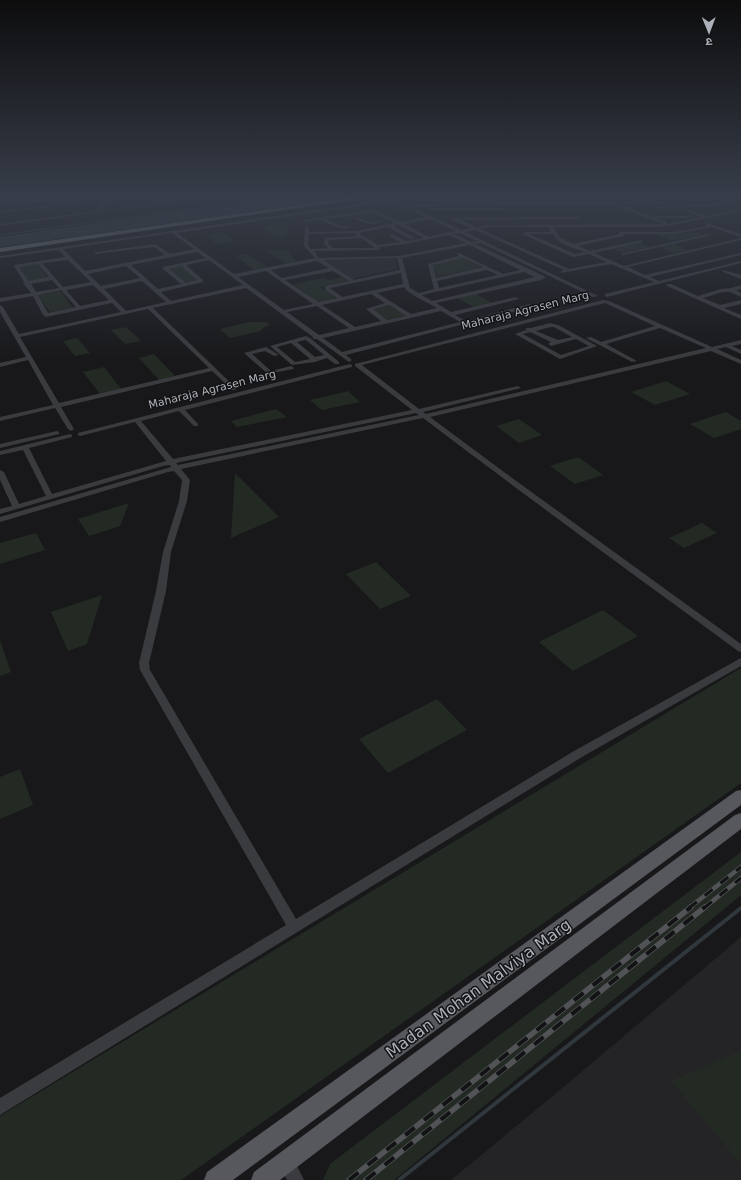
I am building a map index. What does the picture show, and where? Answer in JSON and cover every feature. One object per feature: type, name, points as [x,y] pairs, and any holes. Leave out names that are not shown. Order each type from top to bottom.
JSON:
[{"type":"main road","name":"Madan Mohan Malviya Marg","points":[[215,1180],[741,796]]},
{"type":"main road","name":"Madan Mohan Malviya Marg","points":[[262,1180],[741,820]]},
{"type":"street","points":[[0,257],[34,252]]},
{"type":"street","points":[[63,252],[93,283],[101,288],[124,313]]},
{"type":"street","points":[[96,252],[104,258],[133,253],[132,252]]},
{"type":"street","points":[[164,252],[169,256]]},
{"type":"street","points":[[84,273],[188,252]]},
{"type":"street","points":[[201,252],[353,362],[417,411],[741,649]]},
{"type":"street","points":[[312,252],[318,259],[352,281]]},
{"type":"street","points":[[379,252],[381,258]]},
{"type":"street","points":[[232,276],[318,259],[399,257],[426,252]]},
{"type":"street","points":[[456,252],[502,275]]},
{"type":"street","points":[[487,252],[541,278]]},
{"type":"street","points":[[502,252],[605,302],[703,345],[718,347],[741,357]]},
{"type":"street","points":[[513,252],[614,299],[741,362]]},
{"type":"street","points":[[529,253],[533,252]]},
{"type":"street","points":[[563,252],[572,256],[593,252]]},
{"type":"street","points":[[618,252],[630,257]]},
{"type":"street","points":[[623,254],[632,252]]},
{"type":"street","points":[[668,252],[675,255]]},
{"type":"street","points":[[624,267],[686,252]]},
{"type":"street","points":[[529,253],[569,271]]},
{"type":"street","points":[[589,253],[658,282]]},
{"type":"street","points":[[646,276],[741,254]]},
{"type":"street","points":[[437,290],[430,264],[464,256]]},
{"type":"street","points":[[138,257],[143,261]]},
{"type":"street","points":[[399,257],[404,271],[405,285],[417,295],[476,328]]},
{"type":"street","points":[[69,258],[16,266],[47,315],[113,301]]},
{"type":"street","points":[[185,285],[165,268],[209,259]]},
{"type":"street","points":[[637,260],[644,262]]},
{"type":"street","points":[[39,262],[78,308]]},
{"type":"street","points":[[558,273],[611,262]]},
{"type":"street","name":"Maharaja Agrasen Marg","points":[[0,446],[136,420],[260,388],[420,342],[595,297],[741,262]]},
{"type":"street","points":[[126,264],[170,303]]},
{"type":"street","points":[[157,291],[201,281],[182,264]]},
{"type":"street","name":"Maharaja Agrasen Marg","points":[[0,453],[25,447],[73,431],[234,389],[293,371],[337,363],[353,362],[516,324],[741,267]]},
{"type":"street","points":[[434,280],[487,268]]},
{"type":"street","points":[[266,269],[354,329]]},
{"type":"street","points":[[282,279],[333,269]]},
{"type":"street","points":[[417,295],[525,270]]},
{"type":"street","points":[[341,299],[327,289],[327,287],[404,271]]},
{"type":"street","points":[[725,271],[741,277]]},
{"type":"street","points":[[431,303],[552,276]]},
{"type":"street","points":[[26,283],[52,278]]},
{"type":"street","points":[[101,288],[143,279]]},
{"type":"street","points":[[0,300],[93,283]]},
{"type":"street","points":[[282,312],[405,285]]},
{"type":"street","points":[[669,285],[741,317]]},
{"type":"street","points":[[17,336],[247,286]]},
{"type":"street","points":[[698,298],[723,290],[731,290],[741,287]]},
{"type":"street","points":[[731,290],[741,295]]},
{"type":"street","points":[[372,292],[410,316]]},
{"type":"street","points":[[478,292],[484,296]]},
{"type":"street","points":[[341,354],[532,308],[508,294]]},
{"type":"street","points":[[453,298],[459,302]]},
{"type":"street","points":[[491,299],[498,303]]},
{"type":"street","points":[[451,314],[516,299]]},
{"type":"street","points":[[720,308],[741,302]]},
{"type":"street","points":[[386,322],[369,309],[389,303]]},
{"type":"street","points":[[466,305],[472,309]]},
{"type":"street","points":[[0,307],[73,431]]},
{"type":"street","points":[[150,308],[234,389]]},
{"type":"street","points":[[329,356],[294,364],[273,347],[275,345],[302,338],[318,338],[442,309]]},
{"type":"street","points":[[546,316],[602,344],[637,360],[648,363]]},
{"type":"street","points":[[0,321],[7,320]]},
{"type":"street","points":[[516,324],[550,340],[559,341],[580,351]]},
{"type":"street","points":[[553,325],[594,346],[560,356],[540,347],[518,334],[531,330],[553,325]]},
{"type":"street","points":[[602,344],[660,326]]},
{"type":"street","points":[[0,512],[50,497],[174,465],[309,437],[424,416],[648,363],[741,336]]},
{"type":"street","points":[[411,337],[420,342]]},
{"type":"street","points":[[540,347],[577,337]]},
{"type":"street","points":[[308,339],[337,363]]},
{"type":"street","points":[[292,341],[315,360]]},
{"type":"street","points":[[718,347],[741,342]]},
{"type":"street","points":[[309,437],[703,345]]},
{"type":"street","points":[[726,345],[741,352]]},
{"type":"street","points":[[268,349],[293,371],[270,373],[247,353],[268,349]]},
{"type":"street","points":[[0,365],[30,358]]},
{"type":"street","points":[[0,419],[214,369]]},
{"type":"street","points":[[260,388],[266,393]]},
{"type":"street","points":[[180,408],[196,425]]},
{"type":"street","points":[[136,420],[184,476],[186,486],[167,552],[161,591],[144,663],[145,670],[294,927]]},
{"type":"street","points":[[25,447],[50,497]]},
{"type":"street","points":[[0,520],[174,465]]},
{"type":"street","points":[[0,472],[17,507]]},
{"type":"street","points":[[0,1107],[627,725],[741,662]]},
{"type":"street","points":[[286,1162],[296,1180]]},
{"type":"shaded area","points":[[269,252],[288,252],[296,261],[286,264]]},
{"type":"shaded area","points":[[671,252],[682,252],[675,254]]},
{"type":"shaded area","points":[[248,254],[267,267],[254,270],[236,256]]},
{"type":"shaded area","points":[[395,258],[398,269],[352,279],[323,260]]},
{"type":"shaded area","points":[[464,258],[481,267],[437,277],[433,264]]},
{"type":"shaded area","points":[[37,263],[48,278],[29,281],[19,266]]},
{"type":"shaded area","points":[[180,265],[200,281],[186,284],[167,268]]},
{"type":"shaded area","points":[[342,277],[348,281],[320,287],[336,298],[319,302],[293,284],[324,278],[328,280]]},
{"type":"shaded area","points":[[60,290],[73,308],[50,312],[37,294]]},
{"type":"shaded area","points":[[476,294],[493,303],[474,307],[457,298]]},
{"type":"shaded area","points":[[388,305],[406,316],[387,320],[370,309]]},
{"type":"shaded area","points":[[249,322],[266,322],[270,325],[264,327],[260,331],[230,338],[220,329]]},
{"type":"shaded area","points":[[126,327],[141,341],[125,344],[111,330]]},
{"type":"shaded area","points":[[77,338],[90,353],[75,356],[63,341]]},
{"type":"shaded area","points":[[154,354],[175,376],[159,380],[139,358]]},
{"type":"shaded area","points":[[104,367],[121,389],[100,394],[83,372]]},
{"type":"shaded area","points":[[666,381],[690,394],[655,405],[631,392]]},
{"type":"shaded area","points":[[348,391],[360,402],[322,410],[310,400]]},
{"type":"shaded area","points":[[276,409],[287,417],[237,427],[231,421]]},
{"type":"shaded area","points":[[726,412],[741,421],[741,429],[714,438],[690,424]]},
{"type":"shaded area","points":[[519,419],[542,435],[519,443],[496,426]]},
{"type":"shaded area","points":[[578,457],[603,475],[575,484],[550,466]]},
{"type":"shaded area","points":[[235,473],[279,517],[231,538]]},
{"type":"shaded area","points":[[129,503],[120,526],[89,536],[78,519]]},
{"type":"shaded area","points":[[702,523],[717,533],[684,548],[669,538]]},
{"type":"shaded area","points":[[36,533],[45,550],[0,564],[0,543]]},
{"type":"shaded area","points":[[376,562],[411,596],[380,609],[346,574]]},
{"type":"shaded area","points":[[102,595],[87,644],[68,651],[51,612]]},
{"type":"shaded area","points":[[603,610],[638,636],[573,671],[539,642]]},
{"type":"shaded area","points":[[0,640],[11,672],[0,676]]},
{"type":"shaded area","points":[[741,668],[741,783],[181,1180],[0,1180],[0,1116]]},
{"type":"shaded area","points":[[437,699],[467,730],[388,773],[359,739]]},
{"type":"shaded area","points":[[20,769],[33,805],[0,819],[0,777]]},
{"type":"shaded area","points":[[741,852],[741,895],[394,1180],[323,1180],[330,1164]]},
{"type":"shaded area","points":[[741,937],[741,1180],[451,1180],[573,1079]]},
{"type":"shaded area","points":[[741,1051],[741,1164],[671,1081]]},
{"type":"waterway","points":[[399,1180],[741,908]]},
{"type":"railway","points":[[689,908],[741,867]]},
{"type":"railway","points":[[704,908],[741,878]]},
{"type":"railway","points":[[349,1180],[691,907]]},
{"type":"railway","points":[[366,1180],[705,907]]}]
